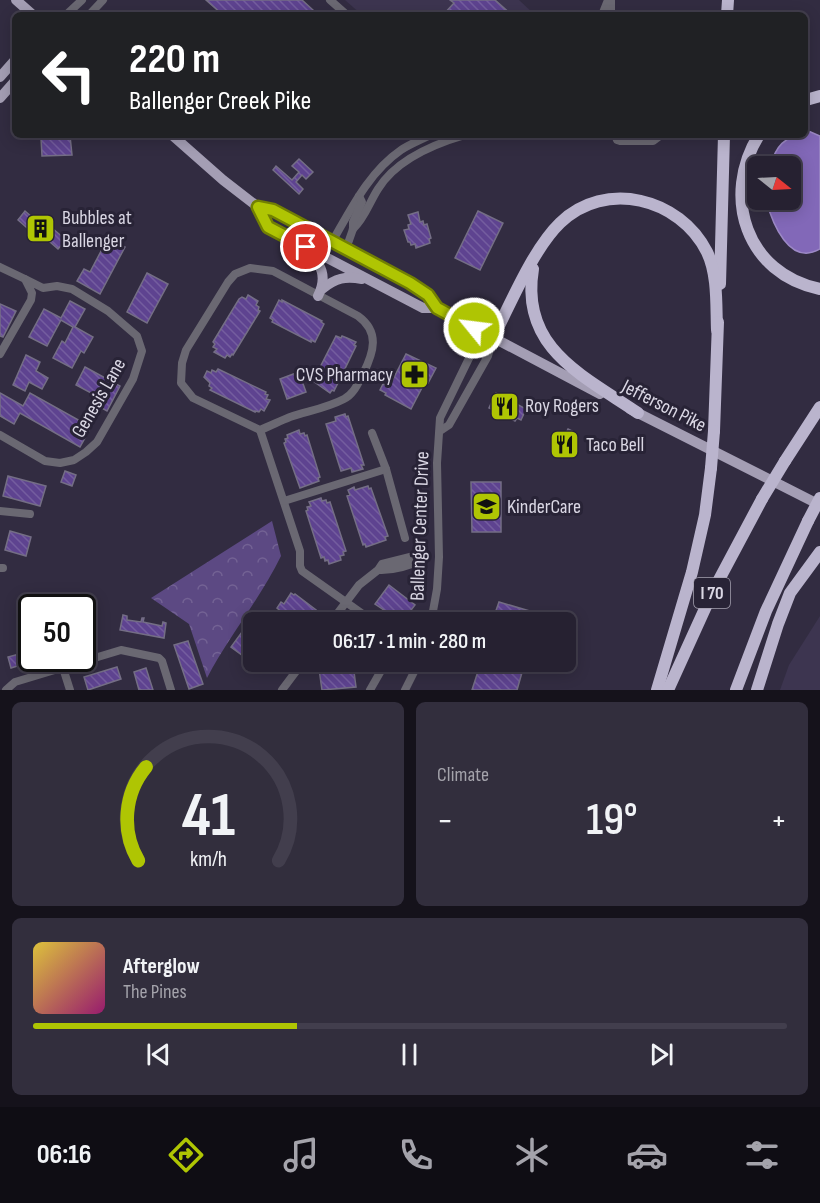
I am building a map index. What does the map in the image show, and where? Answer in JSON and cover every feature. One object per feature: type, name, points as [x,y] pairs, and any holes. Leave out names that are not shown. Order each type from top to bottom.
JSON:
[{"type":"highway","points":[[657,690],[695,563],[711,468],[724,138]]},
{"type":"highway","points":[[758,138],[745,163],[741,179],[740,195],[746,227],[763,256],[774,267],[802,284],[820,289]]},
{"type":"highway","points":[[493,338],[534,259],[560,223],[572,213],[585,207],[615,198],[648,202],[662,207],[690,227],[708,254],[715,286],[717,330]]},
{"type":"highway","points":[[534,259],[530,294],[532,309],[541,334],[549,346],[571,368],[638,413]]},
{"type":"highway","name":"I 70","points":[[668,690],[713,591],[762,499],[820,406]]},
{"type":"highway","points":[[737,690],[766,611],[820,498]]},
{"type":"highway","points":[[757,690],[790,593],[820,552]]},
{"type":"highway","points":[[737,690],[783,598],[790,593]]},
{"type":"main road","points":[[16,0],[30,12]]},
{"type":"main road","points":[[0,77],[12,63]]},
{"type":"main road","points":[[0,98],[12,84]]},
{"type":"main road","points":[[175,138],[258,207],[268,227],[423,308],[437,308]]},
{"type":"main road","points":[[258,207],[273,210],[428,295],[437,308]]},
{"type":"main road","points":[[306,247],[322,269],[320,292]]},
{"type":"main road","points":[[320,292],[337,278],[349,277],[371,281]]},
{"type":"main road","name":"Jefferson Pike","points":[[437,308],[820,505]]},
{"type":"street","points":[[69,12],[82,0]]},
{"type":"street","points":[[92,12],[103,0]]},
{"type":"street","points":[[330,0],[344,12]]},
{"type":"street","points":[[332,242],[358,196],[385,163],[402,149],[424,138]]},
{"type":"street","points":[[353,229],[360,223],[379,187],[394,171],[419,153],[448,138]]},
{"type":"street","points":[[616,138],[617,140],[653,141],[657,138]]},
{"type":"street","points":[[346,249],[353,222],[362,202],[358,196]]},
{"type":"street","name":"Genesis Lane","points":[[0,267],[43,288],[57,286],[72,290],[108,311],[137,336],[142,351],[134,379],[97,441],[74,460],[60,463],[45,460],[0,435]]},
{"type":"street","points":[[260,430],[289,417],[346,398],[356,387],[371,357],[373,342],[366,324],[358,316],[320,292],[263,268],[244,269],[228,282],[186,350],[180,376],[181,383],[193,398],[260,430],[300,550],[302,571],[361,612]]},
{"type":"street","points":[[0,354],[31,300],[32,293],[25,279]]},
{"type":"street","name":"Ballenger Center Drive","points":[[433,612],[439,557],[437,463],[440,418],[474,348],[493,338]]},
{"type":"street","name":"Ballenger Center Drive","points":[[440,431],[449,425],[488,356],[493,338]]},
{"type":"street","points":[[372,433],[386,469],[405,538]]},
{"type":"street","points":[[284,501],[386,469]]},
{"type":"street","points":[[0,511],[30,514]]},
{"type":"street","points":[[339,612],[359,585],[378,570],[387,571],[417,563],[426,558],[439,557]]},
{"type":"street","points":[[96,658],[121,650],[154,655],[162,661],[171,690]]},
{"type":"street","points":[[6,690],[15,682],[49,672]]},
{"type":"street","points":[[64,672],[70,690]]},
{"type":"street","points":[[282,690],[296,672]]},
{"type":"street","points":[[370,690],[380,672]]},
{"type":"street","points":[[405,690],[414,672]]},
{"type":"shaded area","points":[[345,0],[519,0],[532,12],[359,12]]},
{"type":"shaded area","points":[[808,131],[820,136],[820,249],[809,253],[799,252],[784,240],[770,210],[801,210],[801,156],[774,156],[782,143],[790,138],[808,138]]},
{"type":"shaded area","points":[[820,616],[820,690],[780,690],[789,665]]},
{"type":"green space","points":[[272,521],[281,556],[248,612],[243,612],[243,619],[207,678],[189,624],[151,598]]},
{"type":"building","points":[[206,0],[302,0],[313,10],[311,12],[220,12]]},
{"type":"building","points":[[450,0],[495,0],[509,12],[446,12],[454,3]]},
{"type":"building","points":[[644,11],[675,11],[675,12]]},
{"type":"building","points":[[41,138],[70,138],[72,155],[42,156]]},
{"type":"building","points":[[299,159],[313,172],[306,179],[302,175],[296,182],[303,189],[299,194],[273,170],[276,166],[292,180],[299,172],[292,166]]},
{"type":"building","name":"Bubbles at Ballenger","points":[[25,211],[41,225],[44,221],[66,240],[58,249],[42,235],[37,241],[31,236],[34,234],[18,220]]},
{"type":"building","points":[[478,211],[503,223],[480,270],[455,258]]},
{"type":"building","points":[[418,212],[420,222],[427,224],[431,238],[430,243],[416,248],[415,244],[411,245],[408,242],[404,230],[409,229],[408,225],[411,224],[408,215]]},
{"type":"building","points":[[108,238],[125,247],[100,294],[77,281],[84,269],[90,272]]},
{"type":"building","points":[[147,273],[168,284],[147,323],[127,312]]},
{"type":"building","points":[[248,295],[258,301],[256,305],[260,311],[233,355],[230,357],[227,355],[225,358],[214,352],[217,349],[213,347],[215,344],[213,342],[239,299],[242,297],[246,299]]},
{"type":"building","points":[[279,300],[322,321],[324,324],[315,342],[272,322],[270,318]]},
{"type":"building","points":[[70,301],[85,309],[75,327],[93,337],[84,353],[81,351],[72,368],[53,358],[62,341],[65,343],[73,327],[61,320],[47,346],[29,337],[44,309],[61,318]]},
{"type":"building","points":[[0,304],[16,311],[3,337],[0,336]]},
{"type":"building","points":[[336,336],[356,342],[354,345],[356,346],[334,391],[330,393],[313,381]]},
{"type":"building","name":"CVS Pharmacy","points":[[406,354],[436,368],[428,383],[425,382],[411,409],[380,390],[383,384],[389,387]]},
{"type":"building","points":[[26,355],[40,362],[36,371],[48,378],[42,389],[29,382],[25,391],[13,385]]},
{"type":"building","points":[[85,367],[120,386],[107,411],[91,402],[95,395],[76,385]]},
{"type":"building","points":[[218,369],[266,392],[265,394],[268,395],[266,399],[270,400],[264,411],[261,409],[255,412],[210,390],[212,388],[209,386],[210,383],[204,377],[207,371],[211,373],[212,370],[216,372]]},
{"type":"building","points":[[296,373],[306,392],[287,399],[280,379]]},
{"type":"building","points":[[0,393],[23,406],[30,393],[91,427],[80,447],[20,413],[14,424],[0,416]]},
{"type":"building","name":"Roy Rogers","points":[[496,393],[526,409],[521,420],[517,418],[515,421],[489,408]]},
{"type":"building","points":[[345,414],[346,417],[348,416],[364,465],[361,465],[363,469],[352,472],[351,468],[341,471],[326,424],[336,421],[335,417]]},
{"type":"building","name":"Taco Bell","points":[[568,429],[576,433],[566,456],[557,451]]},
{"type":"building","points":[[299,430],[300,434],[307,435],[320,477],[319,481],[300,488],[284,443],[288,438],[287,435]]},
{"type":"building","points":[[65,471],[76,475],[72,486],[61,482]]},
{"type":"building","points":[[8,476],[46,486],[40,506],[3,496]]},
{"type":"building","name":"KinderCare","points":[[471,482],[501,482],[501,532],[472,532]]},
{"type":"building","points":[[368,486],[369,489],[371,488],[388,536],[385,537],[386,540],[366,547],[365,544],[363,545],[347,496],[350,495],[348,490],[354,487],[355,490]]},
{"type":"building","points":[[321,498],[322,501],[330,502],[346,551],[340,556],[341,560],[329,564],[324,557],[321,558],[306,511],[307,507],[311,506],[309,502]]},
{"type":"building","points":[[10,531],[31,537],[26,556],[5,550]]},
{"type":"building","points":[[389,585],[415,605],[410,612],[387,612],[375,604]]},
{"type":"building","points":[[291,593],[316,610],[314,612],[282,612],[277,608],[281,602],[284,604]]},
{"type":"building","points":[[499,602],[533,612],[496,612]]},
{"type":"building","points":[[123,615],[127,616],[127,620],[141,622],[144,618],[143,622],[162,626],[163,622],[166,623],[164,638],[120,630]]},
{"type":"building","points":[[243,631],[243,656],[231,647]]},
{"type":"building","points":[[188,641],[203,684],[189,689],[174,645]]},
{"type":"building","points":[[18,654],[18,666],[11,668],[8,657]]},
{"type":"building","points":[[117,667],[121,679],[88,690],[84,677]]},
{"type":"building","points":[[146,668],[153,690],[139,690],[134,672]]},
{"type":"building","points":[[319,672],[354,672],[356,687],[322,690]]},
{"type":"building","points":[[478,672],[522,672],[517,690],[472,690]]},
{"type":"place","name":"Bubbles at Ballenger","points":[[41,229]]},
{"type":"place","name":"CVS Pharmacy","points":[[414,375]]},
{"type":"place","name":"Roy Rogers","points":[[504,406]]},
{"type":"place","name":"Taco Bell","points":[[565,445]]},
{"type":"place","name":"KinderCare","points":[[486,507]]},
{"type":"route","points":[[306,247],[268,227],[258,207],[273,210],[410,283],[428,295],[437,308],[474,328]]}]
